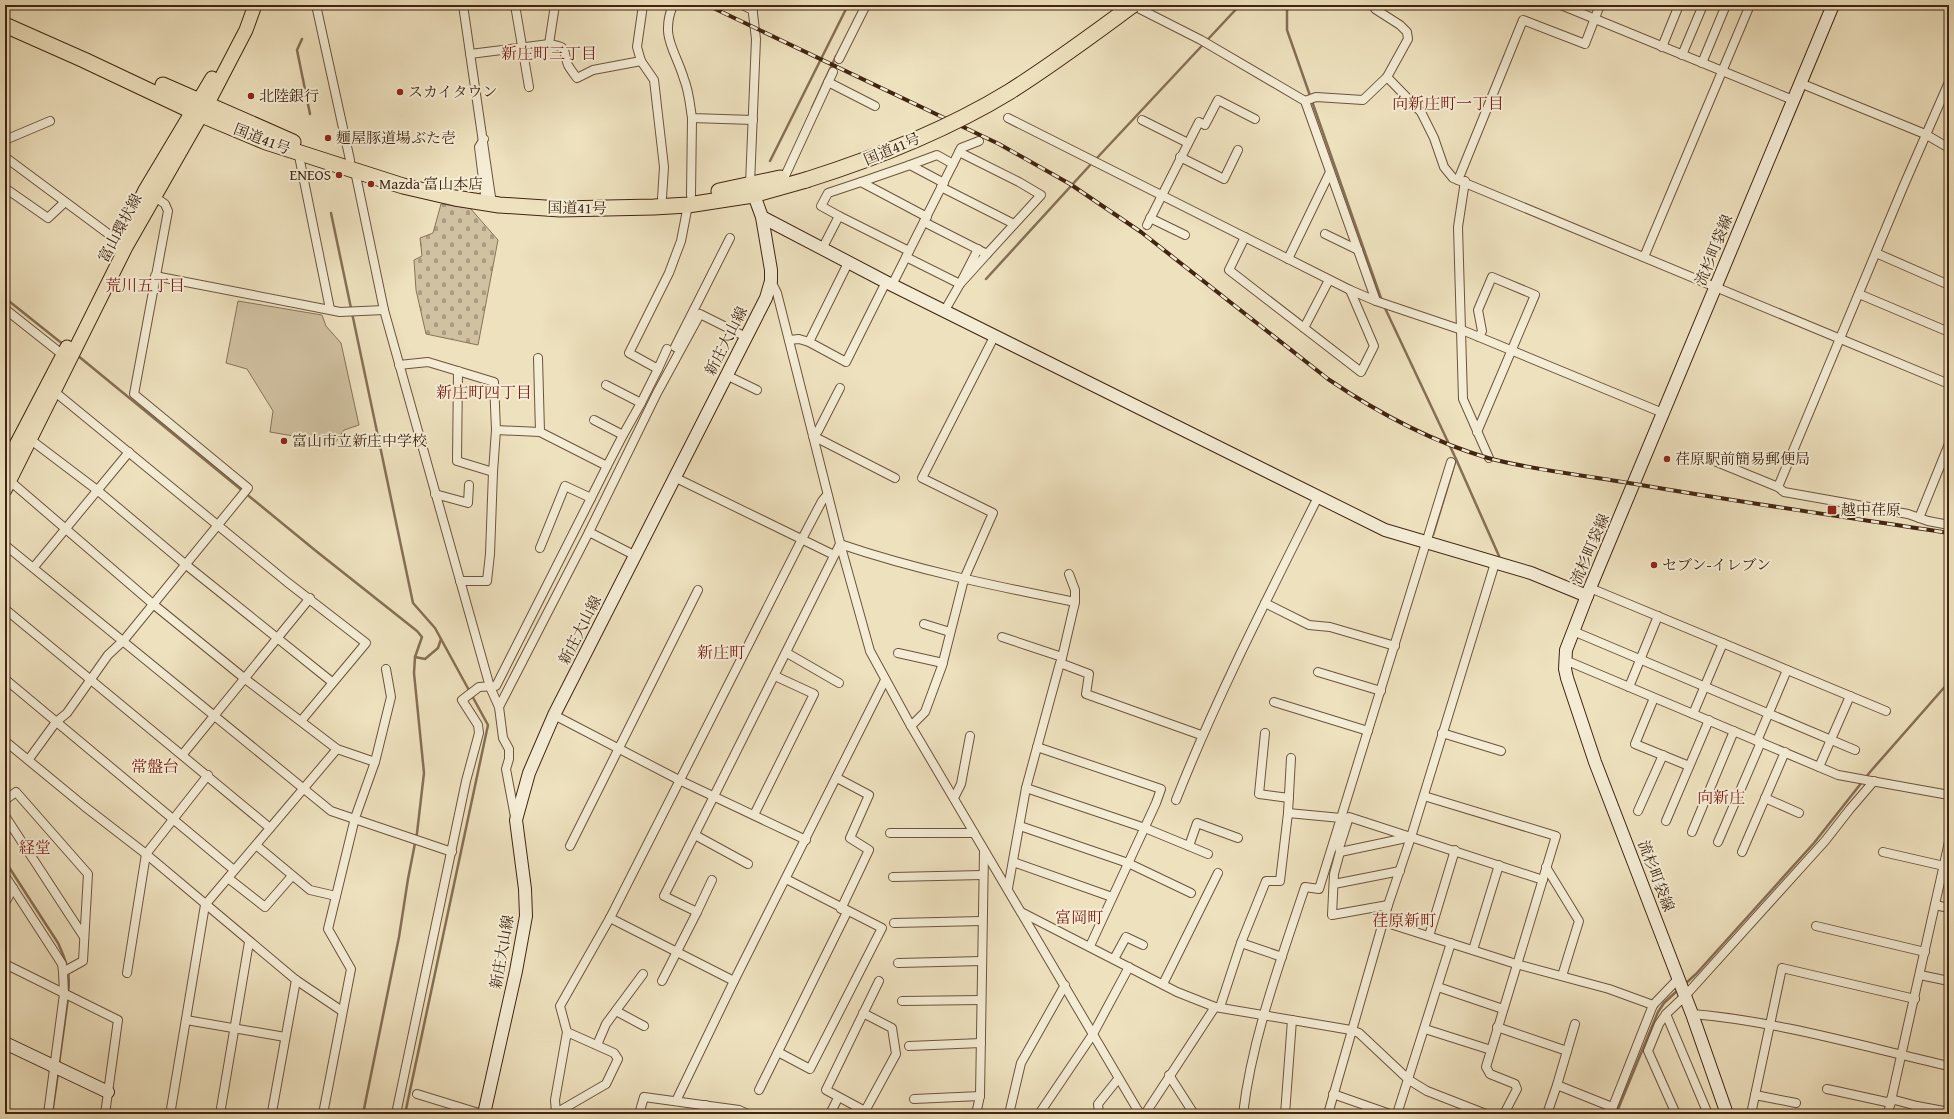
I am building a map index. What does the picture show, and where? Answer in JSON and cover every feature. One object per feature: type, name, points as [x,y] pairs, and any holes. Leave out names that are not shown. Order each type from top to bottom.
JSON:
[{"type":"highway","name":"国道41号","points":[[752,190],[785,176],[805,176],[904,137],[958,111],[1009,82],[1120,5]]},
{"type":"highway","name":"国道41号","points":[[5,25],[84,60],[297,148],[353,165],[457,189],[489,198],[560,209],[690,200],[752,190],[854,165],[887,152],[961,118],[1015,88],[1132,5]]},
{"type":"highway","name":"国道41号","points":[[5,14],[200,108]]},
{"type":"highway","name":"国道41号","points":[[489,198],[604,201],[662,198],[690,200]]},
{"type":"main road","name":"富山環状線","points":[[123,244],[155,197],[200,108],[206,89],[237,28],[246,5]]},
{"type":"main road","name":"富山環状線","points":[[5,466],[70,350],[123,244],[145,190],[200,108],[246,30],[255,5]]},
{"type":"main road","name":"流杉町袋線","points":[[1727,1114],[1685,994],[1595,762],[1567,678],[1565,660],[1566,650],[1573,631],[1833,5]]},
{"type":"main road","name":"新庄大山線","points":[[483,1114],[516,971],[526,916],[525,889],[516,820],[529,773],[554,715],[676,478],[726,375],[766,298],[772,282],[771,270],[762,217],[752,190]]},
{"type":"main road","points":[[762,217],[848,263],[996,335],[1385,530],[1531,573],[1589,592]]},
{"type":"main road","name":"富山環状線","points":[[7,485],[55,392],[70,350]]},
{"type":"main road","points":[[5,1043],[55,1065],[108,1092]]},
{"type":"street","points":[[316,5],[353,165],[384,310],[490,687],[499,707],[503,738],[508,749],[506,769],[516,820]]},
{"type":"street","points":[[463,5],[484,139],[479,147],[489,198]]},
{"type":"street","points":[[515,5],[529,87]]},
{"type":"street","points":[[549,44],[555,5]]},
{"type":"street","points":[[643,5],[637,47],[641,61],[654,80],[664,167],[662,198]]},
{"type":"street","points":[[658,369],[629,353],[669,273],[681,241],[690,200],[692,118],[684,78],[667,33],[668,19],[673,5]]},
{"type":"street","points":[[742,5],[753,7],[756,39],[752,190]]},
{"type":"street","points":[[839,58],[866,5]]},
{"type":"street","points":[[1132,5],[1201,40],[1305,101],[1376,301]]},
{"type":"street","points":[[1305,101],[1316,97],[1363,100],[1387,77],[1408,39],[1407,32],[1400,25],[1375,9],[1376,5]]},
{"type":"street","points":[[1561,5],[1793,100]]},
{"type":"street","points":[[1489,458],[1463,399],[1458,227],[1461,181],[1523,20],[1585,44],[1600,5]]},
{"type":"street","points":[[1662,47],[1679,5]]},
{"type":"street","points":[[1682,55],[1703,5]]},
{"type":"street","points":[[1702,63],[1726,5]]},
{"type":"street","points":[[1644,257],[1750,5]]},
{"type":"street","points":[[470,54],[549,44],[561,46],[565,50],[568,65],[577,78],[593,70],[641,61]]},
{"type":"street","points":[[785,176],[833,72]]},
{"type":"street","points":[[1387,77],[1421,112],[1434,138],[1444,167],[1461,181],[1949,384]]},
{"type":"street","points":[[828,82],[875,106]]},
{"type":"street","points":[[1778,487],[1925,134],[1949,82]]},
{"type":"street","points":[[1800,83],[1925,134],[1949,148]]},
{"type":"street","points":[[1185,235],[1148,221],[1198,122],[1206,125],[1218,100],[1255,120]]},
{"type":"street","points":[[692,118],[753,120]]},
{"type":"street","points":[[1008,118],[1350,290],[1376,301],[1462,330],[1663,413]]},
{"type":"street","points":[[1142,120],[1188,143]]},
{"type":"street","points":[[5,140],[50,121]]},
{"type":"street","points":[[789,340],[799,338],[846,362],[889,283],[908,254],[961,148],[979,141]]},
{"type":"street","points":[[297,148],[330,309]]},
{"type":"street","points":[[1180,157],[1224,179],[1238,150]]},
{"type":"street","points":[[959,152],[1019,182],[1041,195],[960,284]]},
{"type":"street","points":[[953,164],[937,155],[828,193],[821,206],[960,284]]},
{"type":"street","points":[[5,160],[123,244]]},
{"type":"street","points":[[910,165],[942,185],[1014,224]]},
{"type":"street","points":[[1288,259],[1330,172]]},
{"type":"street","points":[[861,182],[987,254]]},
{"type":"street","points":[[5,188],[48,218],[65,202]]},
{"type":"street","points":[[29,759],[56,722],[67,713],[108,655],[124,640],[248,488],[134,394],[168,211],[165,204],[155,197]]},
{"type":"street","points":[[822,249],[839,216]]},
{"type":"street","points":[[1325,234],[1358,250]]},
{"type":"street","points":[[1245,237],[1229,270],[1361,372],[1374,346],[1350,290]]},
{"type":"street","points":[[396,1114],[466,781],[479,733],[478,725],[462,700],[479,687],[496,686],[623,435],[658,369],[697,302],[730,238]]},
{"type":"street","points":[[945,310],[978,250]]},
{"type":"street","points":[[1876,253],[1949,285]]},
{"type":"street","points":[[809,342],[848,263]]},
{"type":"street","points":[[155,276],[340,312],[384,310]]},
{"type":"street","points":[[1477,432],[1535,295],[1492,277],[1478,310],[1482,331],[1479,337]]},
{"type":"street","points":[[1304,328],[1329,280]]},
{"type":"street","points":[[772,282],[777,293],[827,494],[870,651],[885,680],[974,833],[1008,888],[1020,912],[1065,985],[1118,1079],[1140,1114]]},
{"type":"street","points":[[1859,294],[1949,332]]},
{"type":"street","points":[[499,707],[589,532],[657,393],[700,314],[697,302]]},
{"type":"street","points":[[5,309],[70,350]]},
{"type":"street","points":[[700,314],[746,337]]},
{"type":"street","points":[[912,726],[926,712],[943,663],[964,579],[993,513],[922,478],[996,335]]},
{"type":"street","points":[[538,358],[540,432]]},
{"type":"street","points":[[399,365],[428,362],[494,382],[496,430],[490,554],[487,581],[460,581]]},
{"type":"street","points":[[458,371],[457,461],[493,472]]},
{"type":"street","points":[[726,375],[757,390]]},
{"type":"street","points":[[606,385],[641,403]]},
{"type":"street","points":[[813,436],[818,432],[840,388]]},
{"type":"street","points":[[55,392],[172,488],[218,523],[287,582],[310,598],[366,643],[332,682],[301,722]]},
{"type":"street","points":[[594,420],[623,435]]},
{"type":"street","points":[[496,430],[540,432],[607,466]]},
{"type":"street","points":[[813,436],[895,478]]},
{"type":"street","points":[[31,440],[97,490],[185,564],[332,682]]},
{"type":"street","points":[[1919,518],[1949,444]]},
{"type":"street","points":[[34,567],[129,452]]},
{"type":"street","points":[[1707,458],[1778,487],[1784,492],[1908,514],[1949,525]]},
{"type":"street","points":[[1243,1114],[1253,1057],[1282,957],[1305,887],[1319,889],[1344,817],[1368,731],[1451,462]]},
{"type":"street","points":[[676,478],[834,555]]},
{"type":"street","points":[[7,485],[66,528],[153,604],[301,722],[337,749],[375,762]]},
{"type":"street","points":[[435,494],[468,503],[469,485]]},
{"type":"street","points":[[540,548],[564,486],[591,498]]},
{"type":"street","points":[[566,1032],[614,1053],[618,1060],[606,1084],[556,1114],[555,1100],[566,1032],[560,1006],[610,918],[802,539],[827,494]]},
{"type":"street","points":[[1176,800],[1201,735],[1318,497]]},
{"type":"street","points":[[589,532],[636,556]]},
{"type":"street","points":[[840,544],[882,558],[964,579],[1074,602]]},
{"type":"street","points":[[697,912],[664,896],[787,653],[840,544]]},
{"type":"street","points":[[5,545],[124,640],[331,811],[452,852]]},
{"type":"street","points":[[1328,1114],[1388,905],[1424,796],[1495,563]]},
{"type":"street","points":[[1008,888],[1026,788],[1061,660],[1074,602],[1075,590],[1069,574]]},
{"type":"street","points":[[570,846],[698,590]]},
{"type":"street","points":[[1589,592],[1658,616],[1886,711]]},
{"type":"street","points":[[183,754],[214,714],[310,598]]},
{"type":"street","points":[[1265,603],[1308,625],[1330,627],[1395,646]]},
{"type":"street","points":[[5,609],[183,754],[270,828]]},
{"type":"street","points":[[1629,687],[1658,616]]},
{"type":"street","points":[[924,624],[950,632]]},
{"type":"street","points":[[1573,631],[1640,661],[1855,750]]},
{"type":"street","points":[[1002,638],[1061,660],[1089,674],[1086,694],[1201,735]]},
{"type":"street","points":[[1693,714],[1722,643]]},
{"type":"street","points":[[787,653],[839,682]]},
{"type":"street","points":[[898,653],[943,663]]},
{"type":"street","points":[[1565,660],[1838,775],[1949,795]]},
{"type":"street","points":[[323,1114],[351,969],[328,929],[354,818],[375,762],[391,697],[386,669]]},
{"type":"street","points":[[1718,842],[1759,741],[1768,714],[1787,670]]},
{"type":"street","points":[[1318,672],[1381,691]]},
{"type":"street","points":[[754,815],[814,694],[775,676]]},
{"type":"street","points":[[5,679],[234,870]]},
{"type":"street","points":[[676,1101],[734,981],[885,680]]},
{"type":"street","points":[[1819,767],[1832,741],[1850,696]]},
{"type":"street","points":[[1654,698],[1635,744],[1689,766]]},
{"type":"street","points":[[1274,702],[1368,731]]},
{"type":"street","points":[[554,715],[679,780],[806,840]]},
{"type":"street","points":[[1666,821],[1709,720]]},
{"type":"street","points":[[1692,832],[1734,731]]},
{"type":"street","points":[[1265,733],[1259,794],[1289,798]]},
{"type":"street","points":[[1442,733],[1501,751]]},
{"type":"street","points":[[954,798],[961,784],[970,736]]},
{"type":"street","points":[[5,741],[29,759],[84,806],[146,854],[296,980],[342,1011]]},
{"type":"street","points":[[1037,747],[1161,789],[1145,828],[1090,946]]},
{"type":"street","points":[[171,1109],[205,905],[337,749]]},
{"type":"street","points":[[1742,852],[1785,752]]},
{"type":"street","points":[[1638,811],[1662,755]]},
{"type":"street","points":[[1145,1114],[1169,1075],[1218,1007],[1241,943],[1266,881],[1280,882],[1288,813],[1291,758]]},
{"type":"street","points":[[127,973],[146,854],[208,775]]},
{"type":"street","points":[[759,1090],[844,910],[869,850],[850,838],[869,795],[837,778]]},
{"type":"street","points":[[1676,1114],[1648,1051],[1658,1024],[1825,841],[1874,781]]},
{"type":"street","points":[[1026,788],[1145,828],[1208,854]]},
{"type":"street","points":[[5,800],[16,792],[88,874],[83,961],[63,972]]},
{"type":"street","points":[[1424,796],[1556,836],[1486,1067],[1490,1074],[1516,1084],[1517,1089],[1504,1114]]},
{"type":"street","points":[[1765,798],[1799,813]]},
{"type":"street","points":[[1288,813],[1344,817],[1455,850],[1543,880]]},
{"type":"street","points":[[5,816],[84,937]]},
{"type":"street","points":[[1344,817],[1339,848],[1340,852],[1334,884],[1332,915],[1388,905]]},
{"type":"street","points":[[1188,846],[1197,823],[1238,838]]},
{"type":"street","points":[[1020,826],[1128,863],[1191,893]]},
{"type":"street","points":[[890,833],[974,833]]},
{"type":"street","points":[[695,835],[748,864]]},
{"type":"street","points":[[1340,852],[1411,837]]},
{"type":"street","points":[[1888,1114],[1949,842]]},
{"type":"street","points":[[256,845],[310,890],[336,896]]},
{"type":"street","points":[[976,1114],[980,1096],[984,850]]},
{"type":"street","points":[[1429,936],[1455,850]]},
{"type":"street","points":[[1883,852],[1944,866]]},
{"type":"street","points":[[1013,862],[1112,897]]},
{"type":"street","points":[[1473,950],[1499,865]]},
{"type":"street","points":[[1546,867],[1579,921],[1562,976]]},
{"type":"street","points":[[1334,884],[1400,871]]},
{"type":"street","points":[[1163,984],[1218,873]]},
{"type":"street","points":[[893,877],[983,875]]},
{"type":"street","points":[[5,876],[62,964],[64,994],[48,1114]]},
{"type":"street","points":[[228,878],[265,907],[292,876]]},
{"type":"street","points":[[778,1052],[810,1069],[882,928],[844,910],[786,879]]},
{"type":"street","points":[[662,981],[712,880]]},
{"type":"street","points":[[5,903],[13,888]]},
{"type":"street","points":[[1935,905],[1949,908]]},
{"type":"street","points":[[1020,912],[1163,984],[1218,1007],[1351,1030],[1359,1033],[1409,1080],[1427,1091],[1482,1113]]},
{"type":"street","points":[[610,918],[734,981]]},
{"type":"street","points":[[894,923],[982,921]]},
{"type":"street","points":[[1384,922],[1516,964],[1609,989],[1653,1005]]},
{"type":"street","points":[[1816,926],[1925,952]]},
{"type":"street","points":[[1114,959],[1126,937],[1143,945]]},
{"type":"street","points":[[220,1114],[249,942]]},
{"type":"street","points":[[1241,943],[1282,957]]},
{"type":"street","points":[[1397,1114],[1409,1080],[1451,943]]},
{"type":"street","points":[[898,963],[982,961]]},
{"type":"street","points":[[5,964],[118,1020],[105,1114]]},
{"type":"street","points":[[1039,1114],[1092,1034],[1129,966]]},
{"type":"street","points":[[1751,1114],[1782,968],[1915,999]]},
{"type":"street","points":[[597,1045],[606,1024],[643,974]]},
{"type":"street","points":[[1920,975],[1949,980]]},
{"type":"street","points":[[1557,1085],[1611,1110],[1653,1005],[1678,979]]},
{"type":"street","points":[[272,1112],[296,980]]},
{"type":"street","points":[[863,1013],[892,1028],[896,1054],[865,1111],[838,1098],[826,1090],[878,981]]},
{"type":"street","points":[[1009,1114],[1021,1064],[1065,985]]},
{"type":"street","points":[[1438,987],[1503,1009]]},
{"type":"street","points":[[902,1001],[981,1000]]},
{"type":"street","points":[[616,1011],[644,1026]]},
{"type":"street","points":[[1666,1014],[1708,1114]]},
{"type":"street","points":[[1692,1014],[1728,1017],[1769,1025],[1949,1066]]},
{"type":"street","points":[[186,1020],[286,1037]]},
{"type":"street","points":[[1285,1114],[1292,1020]]},
{"type":"street","points":[[1547,1114],[1575,1024]]},
{"type":"street","points":[[1497,1027],[1567,1051]]},
{"type":"street","points":[[1425,1029],[1491,1050]]},
{"type":"street","points":[[909,1046],[981,1043]]},
{"type":"street","points":[[1169,1075],[1194,1114]]},
{"type":"street","points":[[1099,1114],[1098,1104],[1118,1079]]},
{"type":"street","points":[[1827,1089],[1891,1101],[1917,1110],[1949,1112]]},
{"type":"street","points":[[417,1094],[483,1114]]},
{"type":"street","points":[[1333,1094],[1390,1114]]},
{"type":"street","points":[[1755,1095],[1796,1103]]},
{"type":"street","points":[[914,1099],[980,1096]]},
{"type":"street","points":[[639,1114],[644,1097],[705,1105],[748,1114]]},
{"type":"street","points":[[830,1114],[838,1098]]},
{"type":"street","points":[[703,1114],[705,1105]]},
{"type":"green space","points":[[441,204],[470,208],[498,240],[478,345],[426,334],[416,290],[414,260],[422,256],[420,238],[433,233]]},
{"type":"green space","points":[[238,301],[322,315],[326,326],[341,343],[359,425],[344,430],[335,443],[270,432],[273,411],[247,369],[226,363]]},
{"type":"waterway","points":[[770,161],[848,5]]},
{"type":"waterway","points":[[1096,159],[1240,5]]},
{"type":"waterway","points":[[1287,5],[1287,30],[1382,301]]},
{"type":"waterway","points":[[302,39],[297,50],[310,114]]},
{"type":"waterway","points":[[812,108],[836,56]]},
{"type":"waterway","points":[[986,279],[1092,163]]},
{"type":"waterway","points":[[331,213],[413,603],[435,628],[441,639],[438,648],[425,659],[415,657]]},
{"type":"waterway","points":[[5,298],[64,345]]},
{"type":"waterway","points":[[1384,306],[1456,459],[1499,556]]},
{"type":"waterway","points":[[77,355],[316,551],[417,631],[422,637],[415,657],[414,673],[424,773],[417,833],[399,937],[363,1114]]},
{"type":"waterway","points":[[1433,535],[1456,459]]},
{"type":"waterway","points":[[405,1114],[488,725],[441,639]]},
{"type":"waterway","points":[[1685,984],[1696,974],[1814,843],[1870,772],[1949,682]]},
{"type":"waterway","points":[[5,861],[58,943],[67,967],[69,980],[68,993]]},
{"type":"waterway","points":[[1616,1114],[1658,1012],[1664,1003],[1678,990]]},
{"type":"waterway","points":[[59,1064],[68,998]]},
{"type":"waterway","points":[[52,1114],[58,1073]]},
{"type":"railway","points":[[707,5],[999,144],[1070,184],[1141,232],[1328,379],[1405,425],[1446,443],[1488,458],[1543,470],[1949,533]]},
{"type":"place","name":"スカイタウン","points":[[400,92]]},
{"type":"place","name":"北陸銀行","points":[[251,96]]},
{"type":"place","name":"麺屋豚道場ぶた壱","points":[[328,138]]},
{"type":"place","name":"ENEOS","points":[[339,175]]},
{"type":"place","name":"Mazda 富山本店","points":[[371,184]]},
{"type":"place","name":"富山市立新庄中学校","points":[[284,441]]},
{"type":"place","name":"荏原駅前簡易郵便局","points":[[1667,459]]},
{"type":"place","name":"越中荏原","points":[[1832,510]]},
{"type":"place","name":"セブン-イレブン","points":[[1654,565]]},
{"type":"district","name":"新庄町三丁目","points":[[549,53]]},
{"type":"district","name":"向新庄町一丁目","points":[[1448,103]]},
{"type":"district","name":"荒川五丁目","points":[[145,285]]},
{"type":"district","name":"新庄町四丁目","points":[[484,392]]},
{"type":"district","name":"新庄町","points":[[721,652]]},
{"type":"district","name":"常盤台","points":[[155,766]]},
{"type":"district","name":"向新庄","points":[[1721,797]]},
{"type":"district","name":"経堂","points":[[35,847]]},
{"type":"district","name":"富岡町","points":[[1079,917]]},
{"type":"district","name":"荏原新町","points":[[1404,920]]}]
